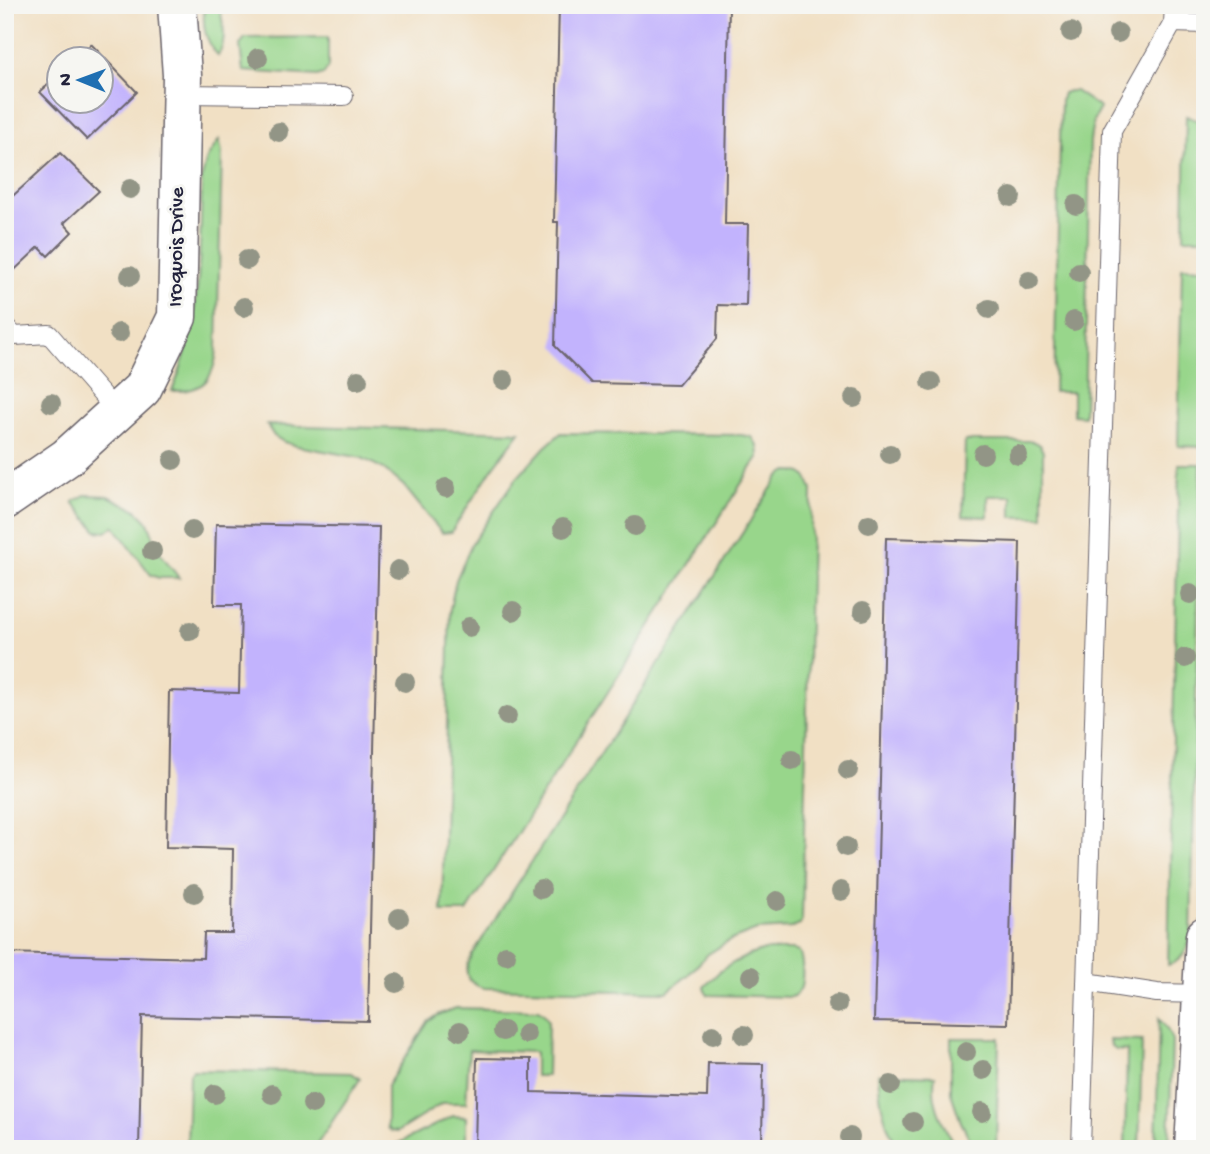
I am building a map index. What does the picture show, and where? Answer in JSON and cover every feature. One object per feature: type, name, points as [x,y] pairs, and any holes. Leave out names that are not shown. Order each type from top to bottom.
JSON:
[{"type":"street","name":"Iroquois Drive","points":[[5,500],[66,458],[142,389],[177,317],[182,75],[177,5]]},
{"type":"street","points":[[1194,1149],[1205,936]]},
{"type":"lane","points":[[1081,1149],[1112,131],[1174,14],[1205,24]]},
{"type":"lane","points":[[182,94],[344,96]]},
{"type":"lane","points":[[5,325],[14,335],[49,334],[117,412]]},
{"type":"lane","points":[[1086,982],[1157,993],[1203,994]]},
{"type":"green space","points":[[204,5],[219,5],[224,37],[218,56],[205,32]]},
{"type":"green space","points":[[328,37],[328,67],[324,74],[317,76],[243,71],[240,45],[245,38]]},
{"type":"green space","points":[[1075,91],[1100,108],[1093,121],[1090,141],[1084,416],[1073,415],[1073,392],[1054,392],[1061,100],[1063,93]]},
{"type":"green space","points":[[1186,116],[1199,121],[1205,128],[1205,238],[1184,238]]},
{"type":"green space","points":[[219,140],[222,152],[215,360],[205,382],[192,389],[172,391],[189,339],[198,286],[202,177],[207,158]]},
{"type":"green space","points":[[1182,267],[1205,268],[1202,447],[1178,446]]},
{"type":"green space","points":[[267,425],[520,432],[451,532],[442,533],[404,486],[384,469],[362,458],[284,442],[274,436]]},
{"type":"green space","points":[[561,433],[741,435],[752,437],[758,446],[759,456],[467,912],[442,912],[450,609],[456,580],[472,543],[516,479]]},
{"type":"green space","points":[[965,441],[1032,441],[1040,445],[1043,452],[1043,517],[1012,517],[1012,496],[988,496],[988,517],[963,516]]},
{"type":"green space","points":[[1179,464],[1201,464],[1191,938],[1183,955],[1168,965]]},
{"type":"green space","points":[[788,471],[804,475],[812,490],[800,925],[757,930],[731,940],[708,954],[667,992],[483,988],[472,983],[467,971],[472,955],[779,476]]},
{"type":"green space","points":[[85,495],[108,496],[135,509],[148,522],[159,551],[179,578],[159,578],[151,575],[114,526],[106,532],[97,531],[73,502]]},
{"type":"green space","points":[[765,950],[799,952],[802,978],[801,988],[796,994],[790,997],[708,995],[705,991],[704,987],[720,971],[749,955]]},
{"type":"green space","points":[[456,1008],[538,1010],[543,1013],[548,1020],[547,1076],[535,1076],[535,1052],[469,1050],[466,1103],[443,1103],[397,1132],[391,1131],[387,1128],[387,1086],[428,1022]]},
{"type":"green space","points":[[1159,1018],[1172,1040],[1169,1149],[1156,1149]]},
{"type":"green space","points":[[951,1038],[999,1038],[996,1149],[975,1149],[961,1122],[951,1093]]},
{"type":"green space","points":[[1110,1040],[1142,1041],[1139,1149],[1125,1149],[1127,1051],[1116,1050],[1111,1046]]},
{"type":"green space","points":[[193,1070],[352,1073],[360,1079],[314,1149],[187,1149],[189,1075]]},
{"type":"green space","points":[[878,1074],[935,1076],[936,1105],[956,1149],[899,1149],[883,1113]]},
{"type":"green space","points":[[453,1116],[466,1117],[466,1149],[387,1149]]},
{"type":"building","points":[[559,5],[729,5],[725,224],[748,224],[746,306],[718,305],[717,339],[678,385],[592,383],[555,346],[558,222],[554,222]]},
{"type":"building","points":[[116,70],[137,92],[116,112]]},
{"type":"building","points":[[46,87],[46,98],[40,92]]},
{"type":"building","points":[[64,116],[112,116],[87,140]]},
{"type":"building","points":[[60,153],[99,191],[64,223],[72,232],[48,256],[39,247],[5,279],[5,203]]},
{"type":"building","points":[[216,524],[379,527],[368,1021],[142,1016],[139,1149],[5,1149],[5,953],[203,958],[204,933],[232,933],[233,849],[166,847],[169,691],[239,693],[241,605],[214,605]]},
{"type":"building","points":[[886,538],[1020,542],[1008,1024],[874,1021]]},
{"type":"building","points":[[477,1058],[531,1059],[531,1092],[707,1097],[708,1063],[763,1064],[762,1149],[475,1149]]}]
